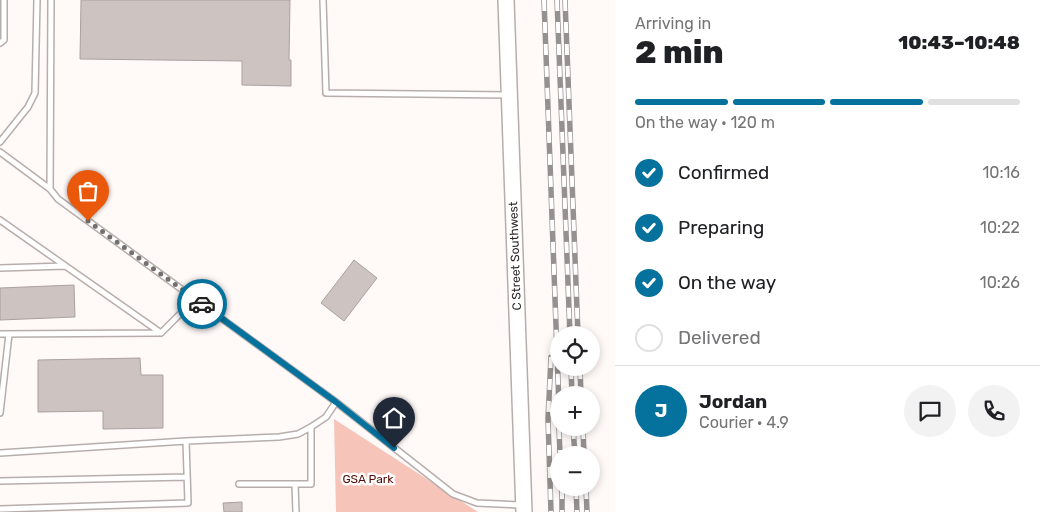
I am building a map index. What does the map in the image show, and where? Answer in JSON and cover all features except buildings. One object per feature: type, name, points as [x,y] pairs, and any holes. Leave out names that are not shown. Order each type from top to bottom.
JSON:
[{"type":"main road","name":"C Street Southwest","points":[[506,0],[524,509]]},
{"type":"lane","points":[[0,43],[4,40],[4,0]]},
{"type":"lane","points":[[0,142],[28,107],[35,93],[37,0]]},
{"type":"lane","points":[[50,189],[51,0]]},
{"type":"lane","points":[[323,0],[326,93],[509,95]]},
{"type":"lane","points":[[0,152],[50,189],[58,199],[336,402],[453,494],[477,503],[524,509]]},
{"type":"lane","points":[[0,220],[161,333]]},
{"type":"lane","points":[[0,268],[66,266]]},
{"type":"lane","points":[[0,334],[161,333],[195,299]]},
{"type":"lane","points":[[0,413],[9,334]]},
{"type":"lane","points":[[0,453],[279,437],[298,434],[311,427],[326,417],[336,402]]},
{"type":"lane","points":[[239,484],[311,484],[311,427]]},
{"type":"lane","points":[[0,509],[188,503],[186,441]]},
{"type":"lane","points":[[0,481],[187,477]]},
{"type":"lane","points":[[295,484],[296,512]]},
{"type":"green space","name":"GSA Park","points":[[334,419],[478,512],[336,512]]},
{"type":"railway","points":[[544,0],[558,386]]},
{"type":"railway","points":[[557,0],[570,326]]},
{"type":"railway","points":[[565,0],[578,326]]},
{"type":"railway","points":[[550,376],[548,419],[551,512]]},
{"type":"railway","points":[[571,376],[572,386]]},
{"type":"railway","points":[[580,376],[581,386]]},
{"type":"railway","points":[[559,436],[560,446]]},
{"type":"railway","points":[[574,436],[574,446]]},
{"type":"railway","points":[[583,436],[584,446]]},
{"type":"railway","points":[[562,496],[562,512]]},
{"type":"railway","points":[[576,496],[577,512]]},
{"type":"railway","points":[[586,496],[587,512]]},
{"type":"way so far","points":[[88,221],[202,304]]},
{"type":"route","points":[[202,304],[336,402],[394,448]]}]
